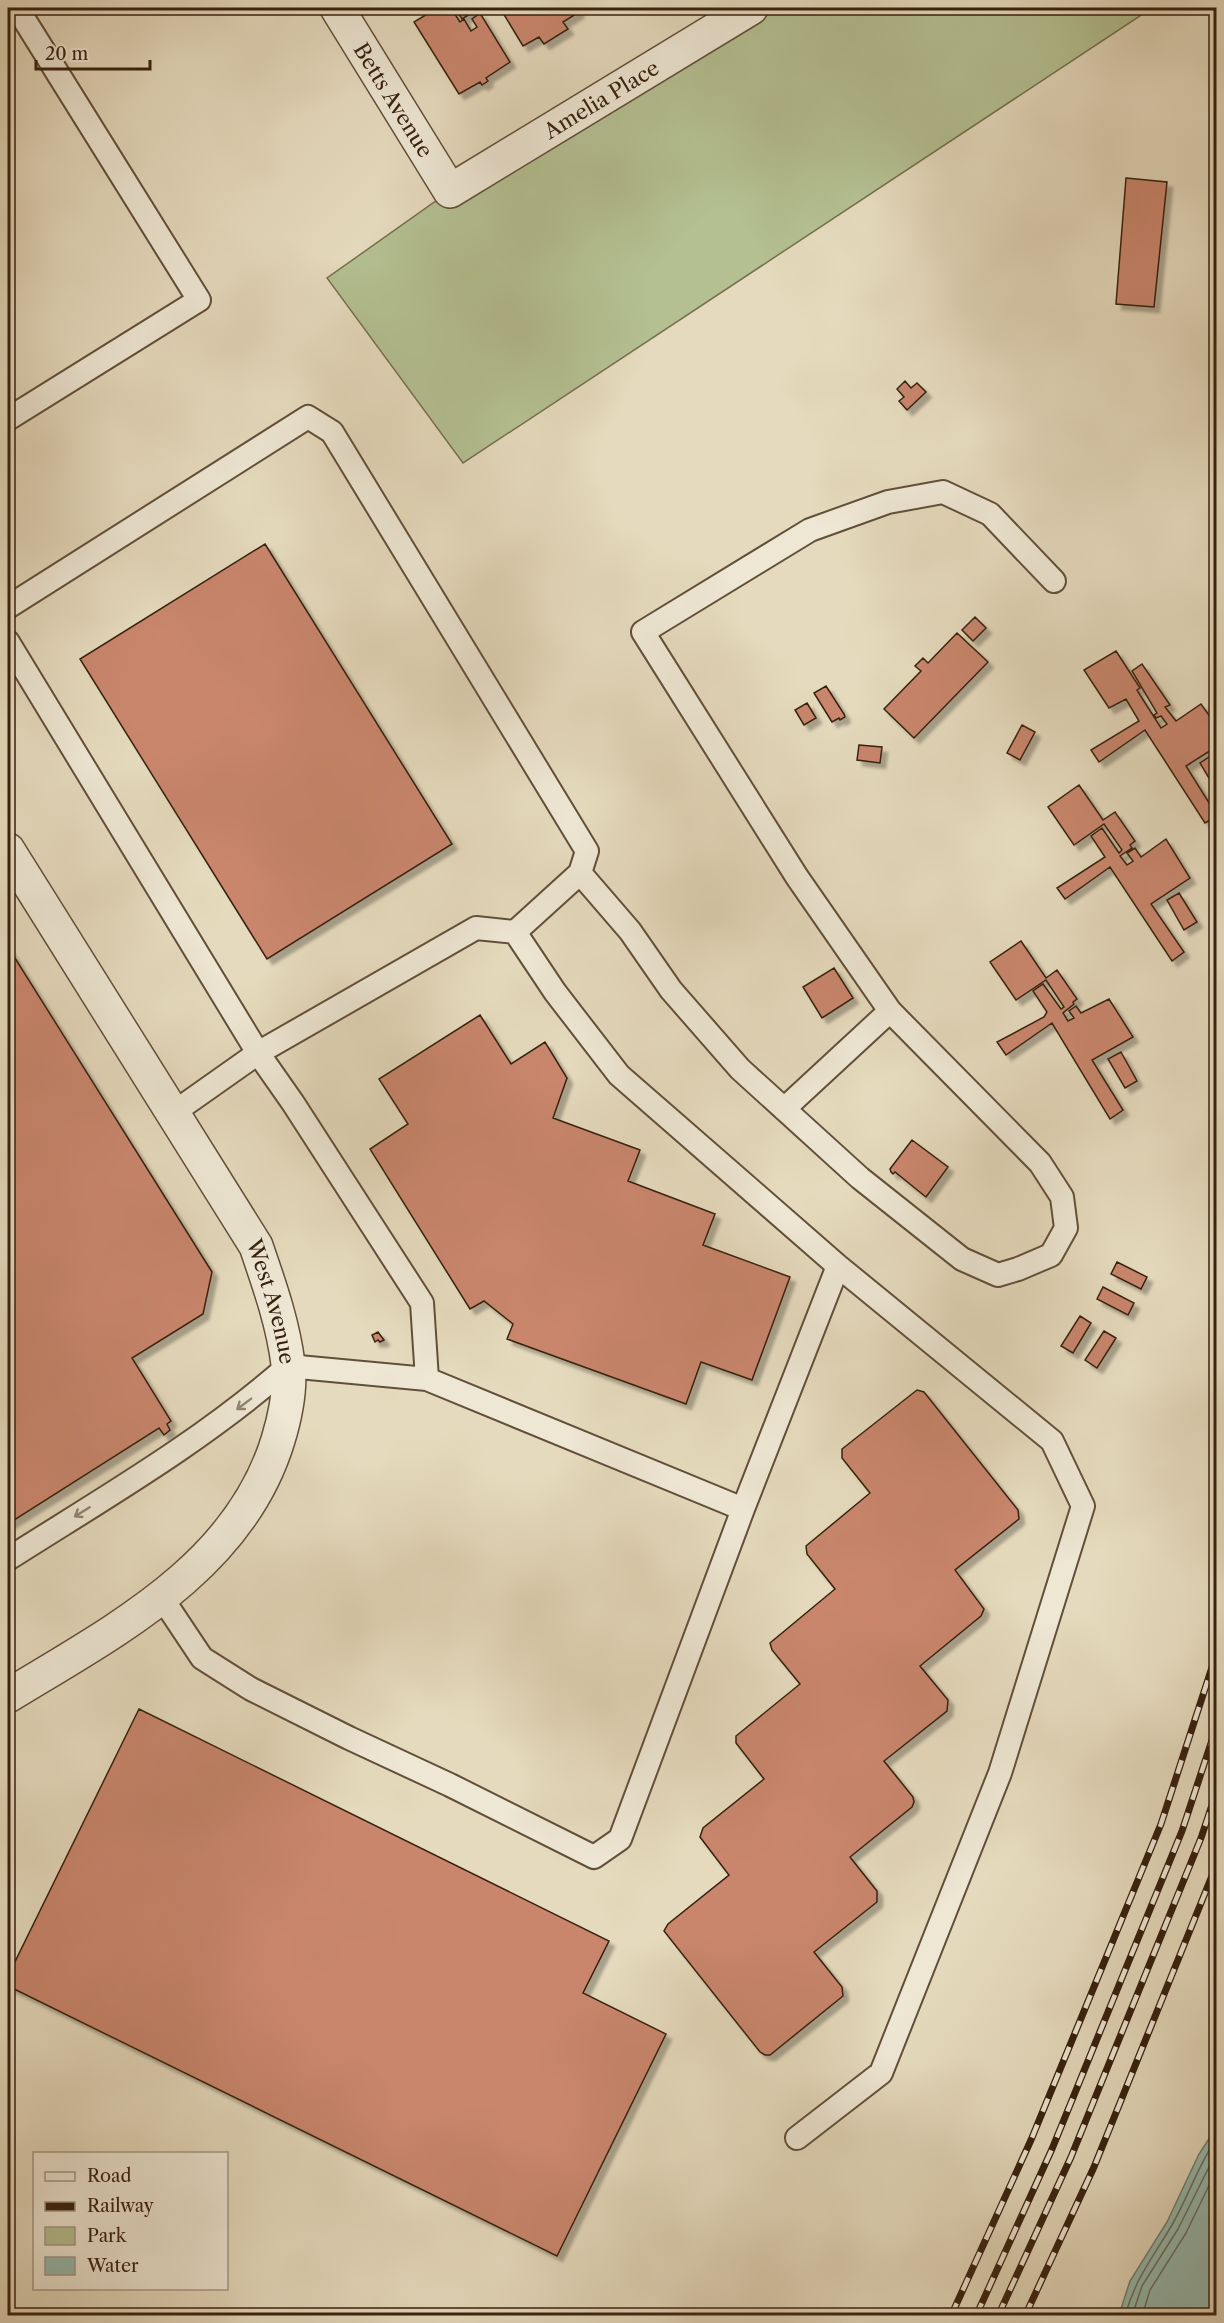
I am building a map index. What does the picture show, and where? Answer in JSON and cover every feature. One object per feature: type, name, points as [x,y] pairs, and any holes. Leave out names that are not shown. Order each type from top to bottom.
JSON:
[{"type":"street","name":"Betts Avenue","points":[[337,8],[450,191]]},
{"type":"street","name":"Amelia Place","points":[[450,191],[751,8]]},
{"type":"street","name":"West Avenue","points":[[8,850],[256,1246],[274,1300],[288,1366],[285,1418],[271,1461],[253,1497],[218,1546],[162,1598],[121,1627],[8,1696]]},
{"type":"lane","points":[[8,419],[199,300],[17,8]]},
{"type":"lane","points":[[8,607],[308,417],[332,432],[587,851],[580,873],[515,932],[476,928],[258,1053],[173,1113]]},
{"type":"lane","points":[[580,873],[630,931],[671,990],[740,1069],[860,1178],[962,1259],[998,1275],[1051,1255],[1066,1228],[1062,1197],[1046,1172],[890,1011],[797,877],[643,632],[810,530],[888,502],[944,492],[990,514],[1054,581]]},
{"type":"lane","points":[[8,642],[258,1053],[293,1102],[422,1303],[428,1379]]},
{"type":"lane","points":[[515,932],[555,992],[619,1075],[838,1266],[1052,1441],[1083,1506],[1000,1773],[881,2073],[797,2138]]},
{"type":"lane","points":[[783,1109],[890,1011]]},
{"type":"lane","points":[[162,1598],[202,1658],[251,1689],[594,1857],[620,1839],[743,1509],[838,1266]]},
{"type":"lane","points":[[8,1558],[154,1467],[248,1401],[288,1366],[428,1379],[743,1509]]},
{"type":"green space","points":[[749,8],[1152,8],[463,463],[327,278],[450,191]]},
{"type":"water","points":[[1216,2128],[1216,2315],[1119,2315],[1130,2281],[1167,2222],[1199,2154]]},
{"type":"building","points":[[437,8],[451,8],[460,22],[464,19],[471,31],[477,27],[472,19],[480,13],[510,62],[486,78],[488,81],[482,85],[480,82],[459,94],[414,22]]},
{"type":"building","points":[[455,8],[478,8],[478,9],[462,19]]},
{"type":"building","points":[[500,8],[576,8],[579,12],[563,22],[568,29],[544,44],[539,37],[523,46]]},
{"type":"building","points":[[1126,178],[1167,182],[1154,307],[1116,304]]},
{"type":"building","points":[[905,381],[911,388],[917,383],[926,392],[907,410],[899,401],[904,397],[897,389]]},
{"type":"building","points":[[265,544],[452,844],[267,959],[80,659]]},
{"type":"building","points":[[975,617],[986,628],[973,641],[962,630]]},
{"type":"building","points":[[957,633],[988,662],[914,738],[884,709],[921,671],[915,666],[923,658],[928,663]]},
{"type":"building","points":[[1116,651],[1140,688],[1137,690],[1161,728],[1167,724],[1161,716],[1156,718],[1154,715],[1157,713],[1132,671],[1142,664],[1170,705],[1165,707],[1176,721],[1201,704],[1216,725],[1216,747],[1186,766],[1216,814],[1216,826],[1214,827],[1210,820],[1205,823],[1145,730],[1099,762],[1091,750],[1139,721],[1126,699],[1109,708],[1084,670]]},
{"type":"building","points":[[826,686],[844,714],[845,717],[840,720],[839,718],[832,722],[814,693]]},
{"type":"building","points":[[807,703],[816,718],[804,725],[795,710]]},
{"type":"building","points":[[1022,725],[1035,732],[1020,760],[1007,753]]},
{"type":"building","points":[[859,745],[882,747],[880,763],[857,760]]},
{"type":"building","points":[[1212,755],[1216,763],[1216,790],[1200,763]]},
{"type":"building","points":[[1079,785],[1103,820],[1115,812],[1135,841],[1130,845],[1132,848],[1120,856],[1127,865],[1133,861],[1127,853],[1135,848],[1141,857],[1166,839],[1190,878],[1151,904],[1184,952],[1172,961],[1110,867],[1065,899],[1057,888],[1105,857],[1091,836],[1102,828],[1119,853],[1122,850],[1104,824],[1074,845],[1048,807]]},
{"type":"building","points":[[1179,893],[1197,922],[1184,930],[1167,900]]},
{"type":"building","points":[[1021,941],[1046,978],[1057,970],[1077,999],[1063,1013],[1068,1021],[1074,1018],[1069,1011],[1076,1006],[1081,1013],[1109,999],[1133,1037],[1092,1060],[1123,1110],[1110,1119],[1052,1023],[1006,1055],[997,1042],[1044,1017],[1047,1012],[1033,991],[1043,984],[1061,1009],[1064,1007],[1046,980],[1016,1000],[990,962]]},
{"type":"building","points":[[8,947],[212,1272],[203,1314],[132,1358],[171,1421],[167,1424],[170,1430],[164,1435],[159,1428],[8,1524]]},
{"type":"building","points":[[834,968],[853,998],[822,1018],[803,987]]},
{"type":"building","points":[[480,1015],[511,1064],[545,1042],[567,1078],[553,1118],[640,1150],[628,1181],[715,1214],[703,1245],[790,1277],[752,1380],[701,1362],[686,1404],[507,1339],[513,1324],[484,1301],[470,1309],[370,1149],[408,1124],[379,1079]]},
{"type":"building","points":[[1121,1052],[1137,1081],[1125,1088],[1108,1059]]},
{"type":"building","points":[[912,1140],[948,1167],[926,1197],[895,1172],[893,1174],[890,1169]]},
{"type":"building","points":[[1117,1262],[1147,1277],[1141,1289],[1111,1274]]},
{"type":"building","points":[[1103,1287],[1134,1303],[1128,1315],[1097,1299]]},
{"type":"building","points":[[1080,1316],[1091,1323],[1073,1353],[1061,1346]]},
{"type":"building","points":[[1104,1331],[1116,1338],[1097,1368],[1085,1360]]},
{"type":"building","points":[[378,1332],[384,1340],[375,1342],[372,1335]]},
{"type":"building","points":[[917,1390],[924,1392],[1018,1510],[1019,1519],[955,1570],[984,1609],[981,1616],[920,1666],[948,1700],[947,1711],[884,1761],[913,1797],[914,1802],[912,1807],[850,1857],[877,1891],[877,1902],[814,1952],[842,1987],[843,1996],[770,2055],[765,2055],[760,2052],[664,1931],[668,1924],[729,1875],[700,1837],[703,1828],[764,1779],[736,1743],[736,1736],[800,1684],[772,1650],[770,1643],[835,1589],[807,1554],[806,1546],[870,1493],[842,1458],[842,1449]]},
{"type":"building","points":[[139,1709],[609,1941],[583,1993],[666,2034],[557,2256],[8,1986],[8,1976]]},
{"type":"railway","points":[[951,2316],[1031,2140],[1161,1824],[1216,1655]]},
{"type":"railway","points":[[976,2316],[1052,2149],[1182,1831],[1216,1728]]},
{"type":"railway","points":[[998,2316],[1071,2157],[1201,1838],[1216,1793]]},
{"type":"railway","points":[[1025,2316],[1094,2167],[1216,1866]]}]
